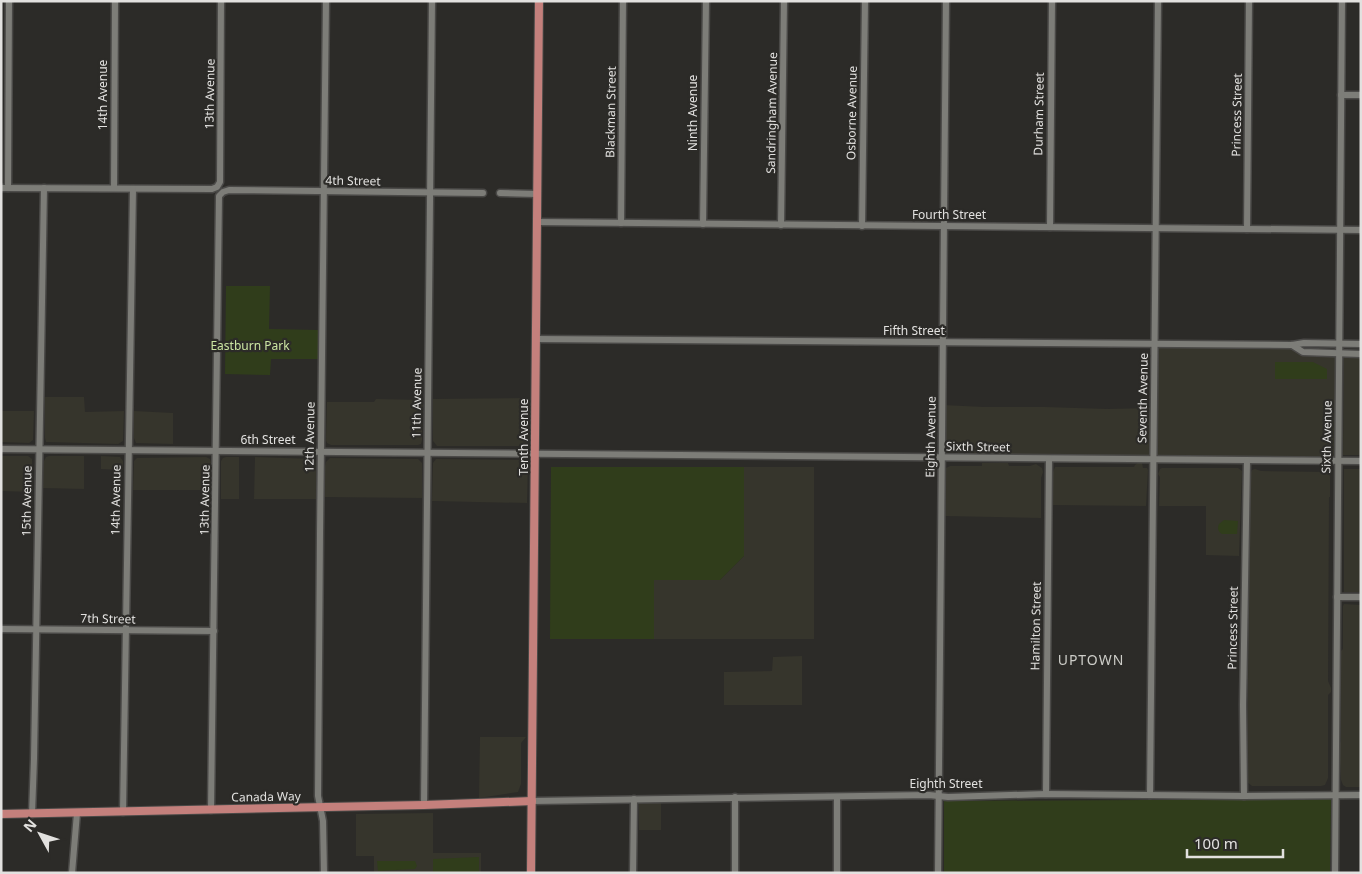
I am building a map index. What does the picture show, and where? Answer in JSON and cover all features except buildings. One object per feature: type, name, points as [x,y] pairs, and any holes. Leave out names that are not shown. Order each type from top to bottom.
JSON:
[{"type":"main road","name":"Tenth Avenue","points":[[531,873],[539,1]]},
{"type":"main road","name":"Canada Way","points":[[1,814],[424,806],[532,801]]},
{"type":"street","points":[[9,1],[5,188],[133,189]]},
{"type":"street","name":"14th Avenue","points":[[114,188],[115,1]]},
{"type":"street","name":"13th Avenue","points":[[133,189],[212,189],[217,187],[220,182],[221,1]]},
{"type":"street","name":"12th Avenue","points":[[324,873],[324,821],[318,796],[326,1]]},
{"type":"street","name":"11th Avenue","points":[[424,806],[432,1]]},
{"type":"street","name":"Blackman Street","points":[[621,223],[623,1]]},
{"type":"street","name":"Ninth Avenue","points":[[703,224],[706,1]]},
{"type":"street","name":"Sandringham Avenue","points":[[781,225],[784,1]]},
{"type":"street","name":"Osborne Avenue","points":[[862,226],[865,1]]},
{"type":"street","name":"Eighth Avenue","points":[[938,873],[946,1]]},
{"type":"street","name":"Durham Street","points":[[1050,227],[1052,1]]},
{"type":"street","name":"Seventh Avenue","points":[[1150,795],[1158,1]]},
{"type":"street","name":"Princess Street","points":[[1247,229],[1249,1]]},
{"type":"street","name":"Sixth Avenue","points":[[1335,873],[1342,1]]},
{"type":"street","points":[[1341,95],[1361,95]]},
{"type":"street","name":"15th Avenue","points":[[32,814],[44,188]]},
{"type":"street","name":"14th Avenue","points":[[123,812],[133,189]]},
{"type":"street","name":"4th Street","points":[[223,192],[229,190],[482,193]]},
{"type":"street","name":"13th Avenue","points":[[211,810],[218,200],[223,192]]},
{"type":"street","points":[[500,193],[537,194]]},
{"type":"street","name":"Fourth Street","points":[[537,222],[1361,230]]},
{"type":"street","name":"Fifth Street","points":[[536,339],[1361,344]]},
{"type":"street","name":"Fifth Street","points":[[1292,345],[1303,352],[1361,354]]},
{"type":"street","name":"6th Street","points":[[1,449],[535,454]]},
{"type":"street","name":"Sixth Street","points":[[535,454],[1361,462]]},
{"type":"street","name":"Hamilton Street","points":[[1046,794],[1049,459]]},
{"type":"street","name":"Princess Street","points":[[1244,796],[1243,705],[1247,461]]},
{"type":"street","points":[[1337,597],[1361,597]]},
{"type":"street","name":"7th Street","points":[[1,629],[214,631]]},
{"type":"street","name":"Eighth Street","points":[[532,801],[939,795],[948,797],[1046,794],[1361,795]]},
{"type":"street","points":[[837,797],[837,873]]},
{"type":"street","points":[[735,798],[735,873]]},
{"type":"street","points":[[633,873],[634,799]]},
{"type":"street","points":[[72,873],[77,813]]},
{"type":"shaded area","points":[[1155,345],[1292,345],[1303,352],[1340,353],[1338,461],[941,457],[943,405],[1107,409],[1154,408]]},
{"type":"shaded area","points":[[1344,358],[1361,358],[1361,455],[1343,455]]},
{"type":"shaded area","points":[[45,397],[84,397],[85,412],[124,411],[123,441],[118,444],[46,442]]},
{"type":"shaded area","points":[[529,398],[528,442],[523,446],[437,446],[433,441],[433,399]]},
{"type":"shaded area","points":[[376,399],[423,400],[421,444],[331,445],[327,443],[327,402],[374,402]]},
{"type":"shaded area","points":[[1,411],[34,411],[33,440],[29,443],[1,442]]},
{"type":"shaded area","points":[[134,411],[173,413],[173,444],[136,443],[134,438]]},
{"type":"shaded area","points":[[1,456],[28,456],[32,459],[33,492],[1,491]]},
{"type":"shaded area","points":[[49,456],[84,456],[84,489],[43,488],[44,461]]},
{"type":"shaded area","points":[[101,456],[120,457],[123,461],[123,470],[101,469]]},
{"type":"shaded area","points":[[206,457],[211,462],[210,490],[133,490],[134,461],[137,458]]},
{"type":"shaded area","points":[[226,457],[239,457],[239,499],[221,499],[221,461]]},
{"type":"shaded area","points":[[255,457],[314,459],[316,463],[316,499],[254,499]]},
{"type":"shaded area","points":[[330,458],[418,459],[422,463],[422,498],[324,497],[325,467],[326,462]]},
{"type":"shaded area","points":[[436,459],[526,460],[528,464],[527,503],[432,501],[433,463]]},
{"type":"shaded area","points":[[982,463],[1008,463],[1009,466],[1030,466],[1036,464],[1042,468],[1041,518],[945,516],[946,468],[950,466],[982,466]]},
{"type":"shaded area","points":[[1138,463],[1142,463],[1143,468],[1148,470],[1146,506],[1052,505],[1053,472],[1055,467],[1134,467]]},
{"type":"shaded area","points":[[744,467],[814,467],[814,639],[654,639],[654,580],[720,580],[744,556]]},
{"type":"shaded area","points":[[1162,468],[1238,468],[1242,471],[1239,556],[1206,555],[1206,506],[1159,506],[1160,477],[1158,474]]},
{"type":"shaded area","points":[[1255,469],[1261,471],[1327,472],[1330,476],[1328,681],[1331,692],[1328,695],[1328,778],[1325,785],[1321,786],[1252,786],[1247,782],[1250,474]]},
{"type":"shaded area","points":[[1344,469],[1361,469],[1361,592],[1344,592]]},
{"type":"shaded area","points":[[1344,604],[1361,605],[1361,787],[1346,787],[1341,780],[1339,745],[1341,741],[1341,695],[1339,692],[1340,652],[1343,649]]},
{"type":"shaded area","points":[[802,656],[802,705],[724,705],[724,672],[772,671],[773,657]]},
{"type":"shaded area","points":[[480,737],[526,737],[521,743],[521,784],[518,792],[479,798]]},
{"type":"shaded area","points":[[639,802],[661,802],[661,830],[639,830]]},
{"type":"shaded area","points":[[433,813],[433,853],[481,853],[481,873],[374,873],[374,856],[356,856],[356,814]]},
{"type":"green space","name":"Eastburn Park","points":[[226,286],[270,286],[269,329],[319,330],[318,359],[271,359],[270,375],[225,374]]},
{"type":"green space","points":[[1275,362],[1313,362],[1327,369],[1327,379],[1275,379]]},
{"type":"green space","points":[[551,467],[744,467],[744,556],[720,580],[654,580],[654,639],[550,639]]},
{"type":"green space","points":[[1224,520],[1238,521],[1237,534],[1222,534],[1220,532],[1218,529],[1219,524]]},
{"type":"green space","points":[[1331,799],[1330,873],[944,873],[944,801]]},
{"type":"green space","points":[[479,857],[479,873],[433,873],[433,859]]},
{"type":"green space","points":[[377,861],[415,861],[417,866],[415,869],[378,871]]},
{"type":"district","name":"UPTOWN","points":[[1091,660]]}]
